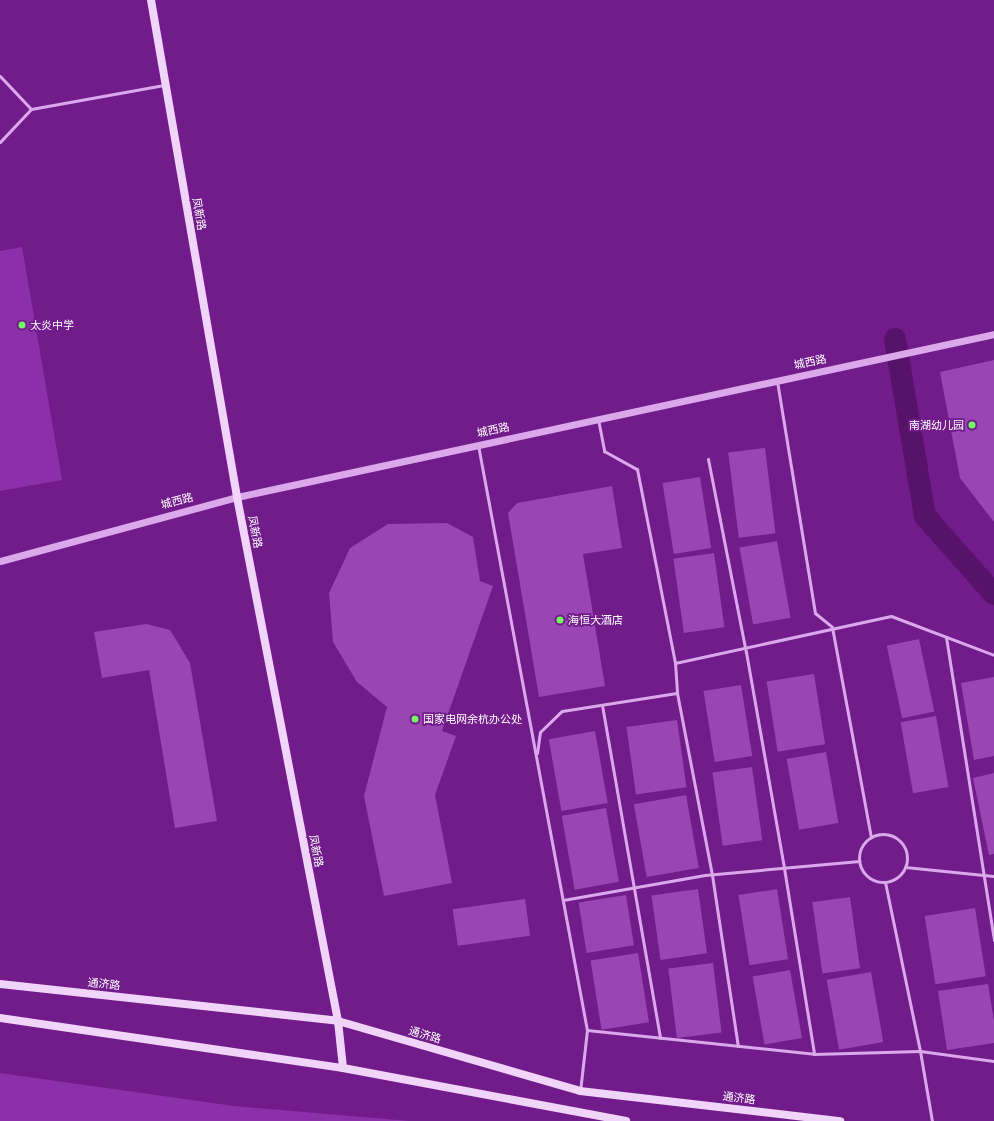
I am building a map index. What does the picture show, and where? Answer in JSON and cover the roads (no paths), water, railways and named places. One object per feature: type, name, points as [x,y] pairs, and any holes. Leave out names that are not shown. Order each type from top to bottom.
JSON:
[{"type":"main road","name":"凤新路","points":[[151,0],[237,497],[338,1022],[343,1068]]},
{"type":"main road","name":"通济路","points":[[0,984],[338,1022],[580,1091],[840,1121]]},
{"type":"main road","points":[[0,1018],[343,1068],[626,1121]]},
{"type":"street","name":"城西路","points":[[0,561],[237,497],[994,334]]},
{"type":"lane","points":[[0,76],[31,109]]},
{"type":"lane","points":[[0,142],[31,109],[166,85]]},
{"type":"lane","points":[[777,381],[815,613],[832,627],[871,837]]},
{"type":"lane","points":[[598,419],[604,451],[637,469],[675,663],[677,693],[712,875],[738,1046]]},
{"type":"lane","points":[[478,445],[587,1030],[580,1091]]},
{"type":"lane","points":[[708,459],[745,647],[784,868],[814,1054]]},
{"type":"lane","points":[[675,663],[832,627],[891,616],[994,655]]},
{"type":"lane","points":[[946,637],[994,940]]},
{"type":"lane","points":[[536,756],[540,732],[562,711],[677,693]]},
{"type":"lane","points":[[602,705],[660,1038]]},
{"type":"lane","points":[[887,834],[901,843],[907,858],[905,867],[896,878],[885,882],[874,881],[863,872],[859,861],[860,849],[871,837],[887,834]]},
{"type":"lane","points":[[563,900],[712,875],[859,861]]},
{"type":"lane","points":[[905,867],[994,876]]},
{"type":"lane","points":[[885,882],[920,1052],[932,1121]]},
{"type":"lane","points":[[587,1030],[814,1054],[920,1052],[994,1061]]},
{"type":"waterway","points":[[895,339],[925,516],[994,594]]},
{"type":"place","name":"太炎中学","points":[[22,325]]},
{"type":"place","name":"南湖幼儿园","points":[[972,425]]},
{"type":"place","name":"海恒大酒店","points":[[560,620]]},
{"type":"place","name":"国家电网余杭办公处","points":[[415,719]]}]
